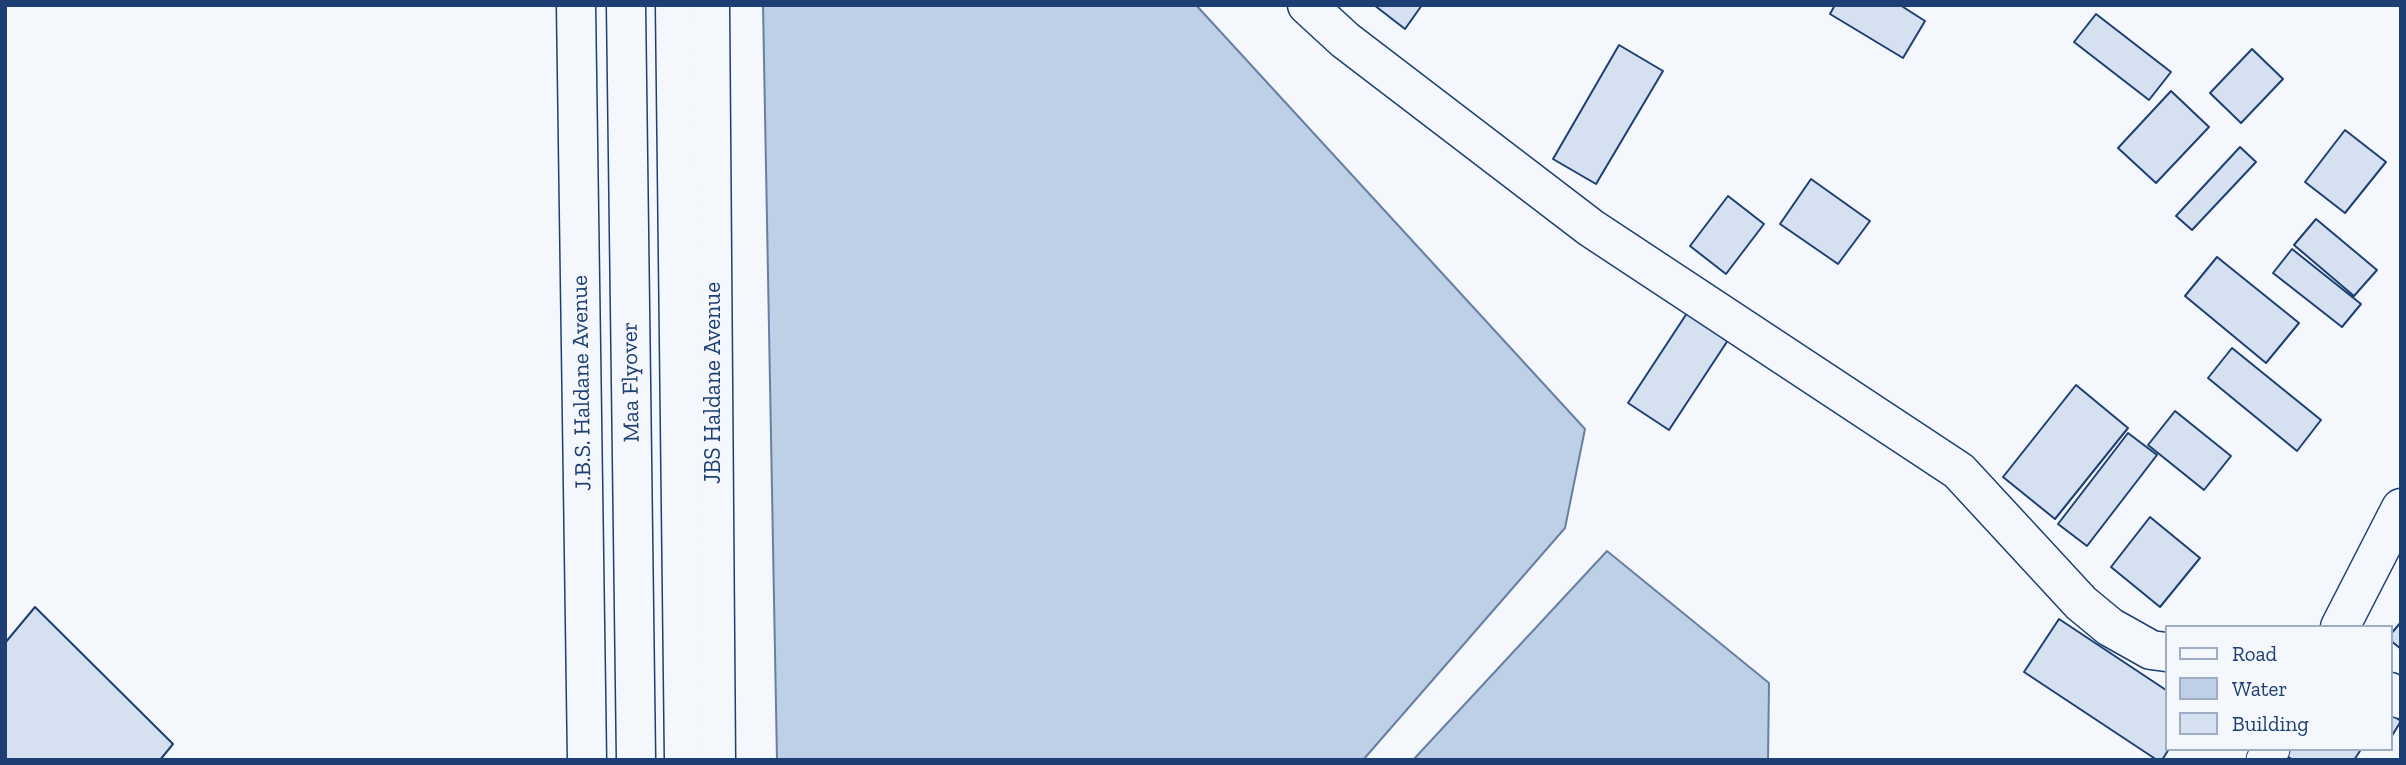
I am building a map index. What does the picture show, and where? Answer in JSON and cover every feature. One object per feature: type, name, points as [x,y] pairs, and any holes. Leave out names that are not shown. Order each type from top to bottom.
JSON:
[{"type":"main road","name":"J.B.S. Haldane Avenue","points":[[576,5],[587,760]]},
{"type":"main road","name":"Maa Flyover","points":[[626,5],[636,760]]},
{"type":"main road","points":[[675,5],[684,760]]},
{"type":"main road","name":"JBS Haldane Avenue","points":[[710,5],[716,760]]},
{"type":"main road","points":[[1307,5],[1345,40],[1591,228],[1959,471],[2081,603],[2151,650],[2164,652]]},
{"type":"main road","points":[[2341,625],[2401,508]]},
{"type":"water","points":[[763,5],[1196,5],[1585,429],[1565,528],[1363,760],[777,760]]},
{"type":"water","points":[[1607,551],[1769,683],[1768,760],[1413,760]]},
{"type":"building","points":[[1374,5],[1422,5],[1405,29]]},
{"type":"building","points":[[1835,5],[1900,5],[1925,21],[1903,58],[1830,14]]},
{"type":"building","points":[[2096,14],[2171,72],[2149,100],[2074,42]]},
{"type":"building","points":[[1619,45],[1663,71],[1596,184],[1553,159]]},
{"type":"building","points":[[2252,49],[2283,79],[2241,123],[2210,93]]},
{"type":"building","points":[[2171,91],[2209,127],[2156,183],[2118,148]]},
{"type":"building","points":[[2345,130],[2386,162],[2345,213],[2305,182]]},
{"type":"building","points":[[2240,147],[2256,162],[2192,230],[2176,216]]},
{"type":"building","points":[[1811,179],[1870,221],[1838,264],[1780,224]]},
{"type":"building","points":[[1728,196],[1764,224],[1726,274],[1690,246]]},
{"type":"building","points":[[2316,219],[2377,270],[2354,296],[2294,245]]},
{"type":"building","points":[[2292,249],[2361,304],[2342,327],[2273,273]]},
{"type":"building","points":[[2217,257],[2299,323],[2266,363],[2185,296]]},
{"type":"building","points":[[1693,304],[1734,331],[1669,430],[1628,403]]},
{"type":"building","points":[[2232,348],[2321,420],[2297,451],[2208,378]]},
{"type":"building","points":[[2076,385],[2128,428],[2055,519],[2003,477]]},
{"type":"building","points":[[2175,411],[2231,456],[2204,490],[2148,445]]},
{"type":"building","points":[[2128,433],[2157,455],[2087,546],[2058,524]]},
{"type":"building","points":[[2150,517],[2200,558],[2160,607],[2111,567]]},
{"type":"building","points":[[35,607],[173,744],[160,760],[5,760],[5,643]]},
{"type":"building","points":[[2059,619],[2164,689],[2164,751],[2168,751],[2162,760],[2157,760],[2024,672]]},
{"type":"building","points":[[2401,622],[2401,649],[2392,642],[2392,633]]},
{"type":"building","points":[[2392,715],[2401,721],[2392,736]]},
{"type":"building","points":[[2279,751],[2360,751],[2354,760],[2293,760]]}]
